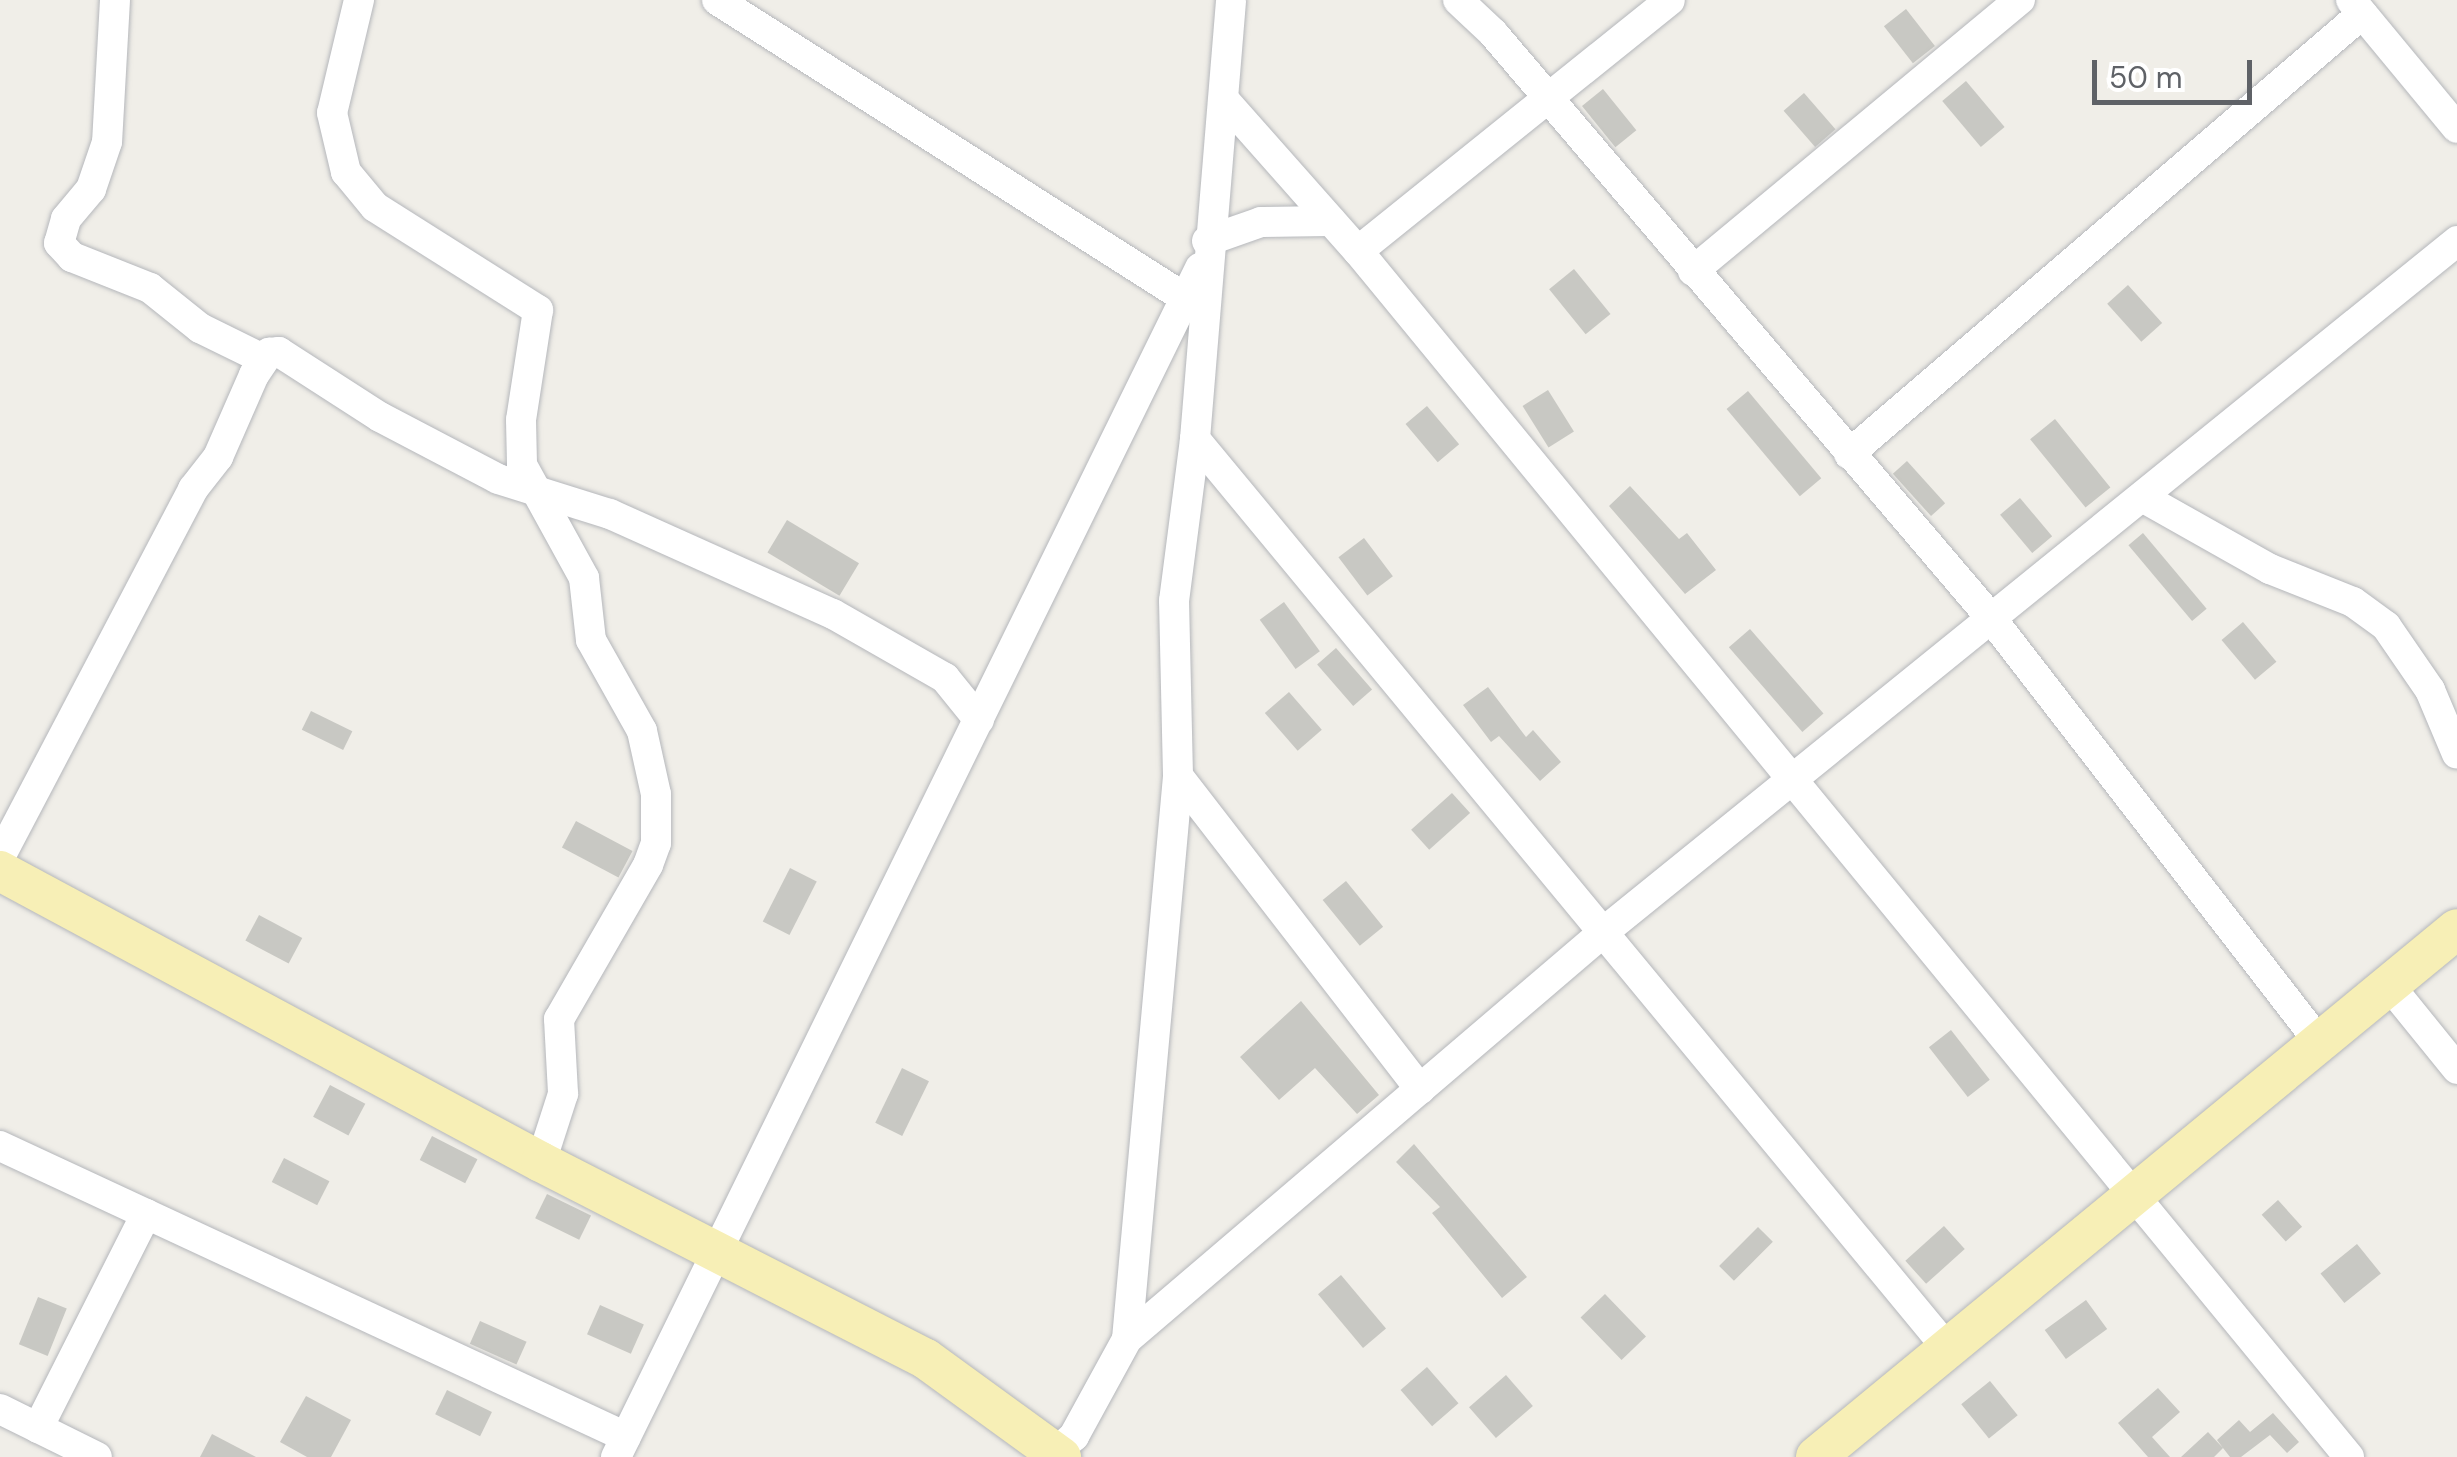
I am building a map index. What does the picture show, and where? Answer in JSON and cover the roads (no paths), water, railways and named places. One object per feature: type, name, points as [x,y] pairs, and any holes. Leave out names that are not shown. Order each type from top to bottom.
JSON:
[{"type":"main road","points":[[0,870],[541,1162],[926,1359],[996,1404],[1050,1456]]},
{"type":"main road","points":[[1816,1457],[2457,929]]},
{"type":"street","points":[[116,0],[107,142],[91,189],[66,219],[59,243],[72,257],[150,288],[200,328],[263,359]]},
{"type":"street","points":[[359,0],[335,94],[338,150],[363,198],[538,310],[520,445],[531,490],[584,578],[592,640],[642,731],[656,794],[656,843],[648,865],[559,1019],[564,1094],[541,1162]]},
{"type":"street","points":[[717,0],[1185,298]]},
{"type":"street","points":[[1127,1339],[1178,776],[1174,600],[1194,438],[1206,249],[1226,102],[1231,0]]},
{"type":"street","points":[[1458,0],[1991,618],[2320,1044]]},
{"type":"street","points":[[1358,252],[1670,0]]},
{"type":"street","points":[[1693,270],[2020,0]]},
{"type":"street","points":[[1849,454],[2356,7],[2457,128]]},
{"type":"street","points":[[1226,102],[1358,252],[2349,1457]]},
{"type":"street","points":[[0,1146],[621,1447],[721,1252],[1206,249],[1261,222],[1332,221]]},
{"type":"street","points":[[1050,1456],[1074,1436],[1127,1339],[1790,778],[2457,241]]},
{"type":"street","points":[[0,856],[194,489],[218,457],[263,359],[280,352],[292,356],[380,416],[531,490],[610,514],[833,614],[944,678],[979,720]]},
{"type":"street","points":[[1194,438],[1606,930],[1946,1348]]},
{"type":"street","points":[[2142,496],[2270,569],[2354,602],[2386,626],[2430,690],[2457,754]]},
{"type":"street","points":[[1178,776],[1420,1089]]},
{"type":"street","points":[[2389,986],[2457,1069]]},
{"type":"street","points":[[38,1428],[146,1214]]},
{"type":"street","points":[[0,1410],[97,1457]]}]
